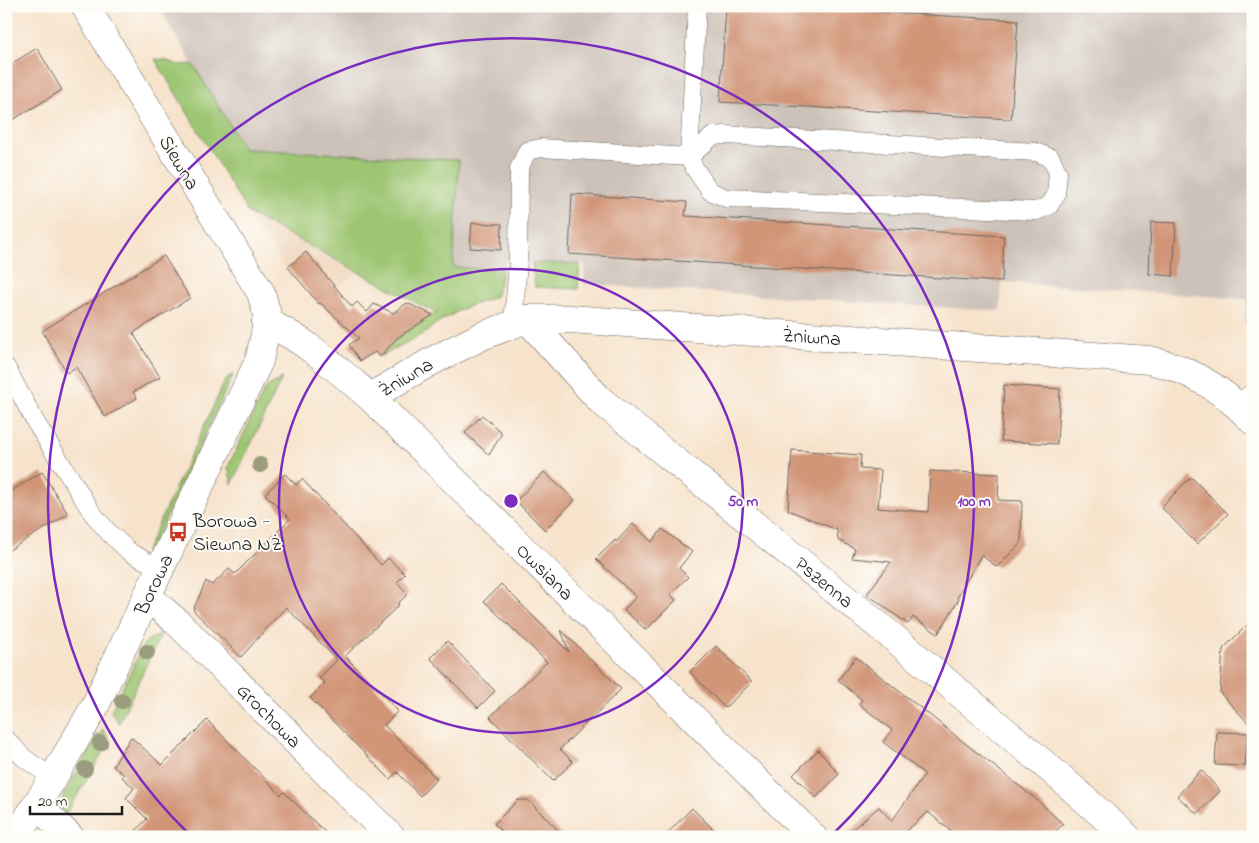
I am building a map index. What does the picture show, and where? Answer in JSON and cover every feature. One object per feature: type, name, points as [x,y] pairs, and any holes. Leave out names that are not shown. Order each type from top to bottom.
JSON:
[{"type":"street","name":"Siewna","points":[[85,6],[261,293],[266,322]]},
{"type":"street","name":"Żniwna","points":[[370,397],[440,357],[482,336],[520,321],[570,319],[1149,360],[1178,368],[1247,406]]},
{"type":"street","name":"Pszenna","points":[[520,321],[600,400],[894,638],[1062,779],[1127,837]]},
{"type":"street","name":"Owsiana","points":[[266,322],[291,334],[317,352],[370,397],[813,837]]},
{"type":"street","name":"Borowa","points":[[16,837],[37,806],[94,708],[259,361],[266,322]]},
{"type":"street","name":"Grochowa","points":[[147,596],[178,623],[391,837]]},
{"type":"street","points":[[37,806],[70,837]]},
{"type":"lane","points":[[520,321],[518,262],[519,169],[527,152],[541,148],[689,157],[713,136],[725,134],[1036,152],[1051,158],[1058,172],[1056,195],[1049,206],[1036,211],[726,198],[710,191],[689,157],[697,6]]},
{"type":"lane","points":[[6,367],[36,423],[93,514],[109,534],[131,553],[161,569]]},
{"type":"lane","points":[[6,739],[24,758],[53,778]]},
{"type":"shaded area","points":[[158,6],[1253,6],[1253,325],[1245,324],[1247,299],[1002,282],[1000,311],[584,284],[585,264],[504,262],[502,270],[453,267],[459,160],[244,149]]},
{"type":"shaded area","points":[[248,213],[358,271],[319,304],[286,270]]},
{"type":"green space","points":[[155,59],[165,60],[178,65],[193,64],[244,149],[459,160],[453,267],[502,270],[495,297],[464,308],[435,324],[428,331],[380,357],[397,338],[436,313],[248,213]]},
{"type":"green space","points":[[532,263],[580,264],[578,289],[535,287]]},
{"type":"green space","points":[[233,375],[151,550],[145,553],[225,381]]},
{"type":"green space","points":[[282,378],[232,484],[228,467],[264,391]]},
{"type":"green space","points":[[161,634],[119,723],[111,711],[144,644]]},
{"type":"green space","points":[[103,729],[110,741],[66,814],[63,814],[61,805],[63,795]]},
{"type":"building","points":[[726,6],[820,6],[820,9],[1018,20],[1011,119],[720,102]]},
{"type":"building","points":[[37,48],[62,90],[6,124],[6,67]]},
{"type":"building","points":[[572,194],[687,202],[685,216],[1004,236],[1002,282],[569,254]]},
{"type":"building","points":[[1151,222],[1176,223],[1173,276],[1149,274]]},
{"type":"building","points":[[472,223],[502,224],[501,250],[470,248]]},
{"type":"building","points":[[306,252],[352,307],[357,302],[367,312],[374,304],[393,313],[407,303],[433,315],[397,338],[380,357],[375,352],[360,361],[349,345],[359,338],[319,304],[288,267]]},
{"type":"building","points":[[164,256],[190,298],[133,333],[160,377],[133,392],[137,398],[105,417],[76,367],[67,373],[42,331]]},
{"type":"building","points":[[1004,385],[1060,389],[1057,444],[1001,441]]},
{"type":"building","points":[[482,415],[502,433],[489,455],[465,433]]},
{"type":"building","points":[[792,450],[861,455],[860,469],[881,470],[878,508],[928,512],[930,471],[999,474],[998,500],[1022,501],[1021,543],[997,567],[981,555],[957,598],[959,599],[938,634],[913,617],[908,624],[867,594],[891,562],[852,558],[855,549],[838,540],[837,530],[788,510]]},
{"type":"building","points":[[42,472],[68,514],[6,552],[6,494]]},
{"type":"building","points":[[544,472],[575,500],[545,530],[516,501]]},
{"type":"building","points":[[285,474],[296,485],[302,479],[381,565],[388,558],[405,574],[397,582],[408,594],[397,604],[399,605],[345,656],[398,711],[384,725],[437,779],[420,796],[397,772],[390,779],[310,698],[325,683],[319,678],[337,660],[286,607],[241,657],[193,610],[206,581],[212,585],[229,569],[235,574],[290,519],[265,494]]},
{"type":"building","points":[[1191,477],[1228,514],[1197,544],[1161,507]]},
{"type":"building","points":[[633,524],[652,542],[662,529],[692,552],[679,568],[688,577],[670,594],[676,600],[646,630],[624,610],[636,597],[596,559]]},
{"type":"building","points":[[501,584],[569,652],[561,630],[621,689],[560,749],[573,762],[553,781],[490,717],[547,662],[484,601]]},
{"type":"building","points":[[1253,619],[1253,728],[1220,693],[1223,649]]},
{"type":"building","points":[[447,641],[495,691],[478,708],[430,658]]},
{"type":"building","points":[[716,646],[752,682],[725,708],[690,672]]},
{"type":"building","points":[[856,657],[1037,800],[1063,824],[1050,837],[958,837],[928,812],[904,833],[908,837],[843,837],[879,807],[892,821],[925,774],[883,742],[892,730],[859,704],[862,700],[838,680]]},
{"type":"building","points":[[207,720],[281,795],[284,792],[330,837],[130,837],[147,819],[126,798],[134,788],[122,777],[124,775],[113,766],[131,737],[162,765]]},
{"type":"building","points":[[1217,732],[1248,733],[1245,766],[1215,765]]},
{"type":"building","points":[[818,750],[839,774],[816,798],[793,775]]},
{"type":"building","points":[[1201,770],[1220,791],[1197,814],[1177,796]]},
{"type":"building","points":[[518,800],[528,800],[565,837],[507,837],[494,824]]},
{"type":"building","points":[[692,808],[721,837],[664,837]]},
{"type":"place","name":"Borowa - Siewna NŻ","points":[[178,532]]}]
